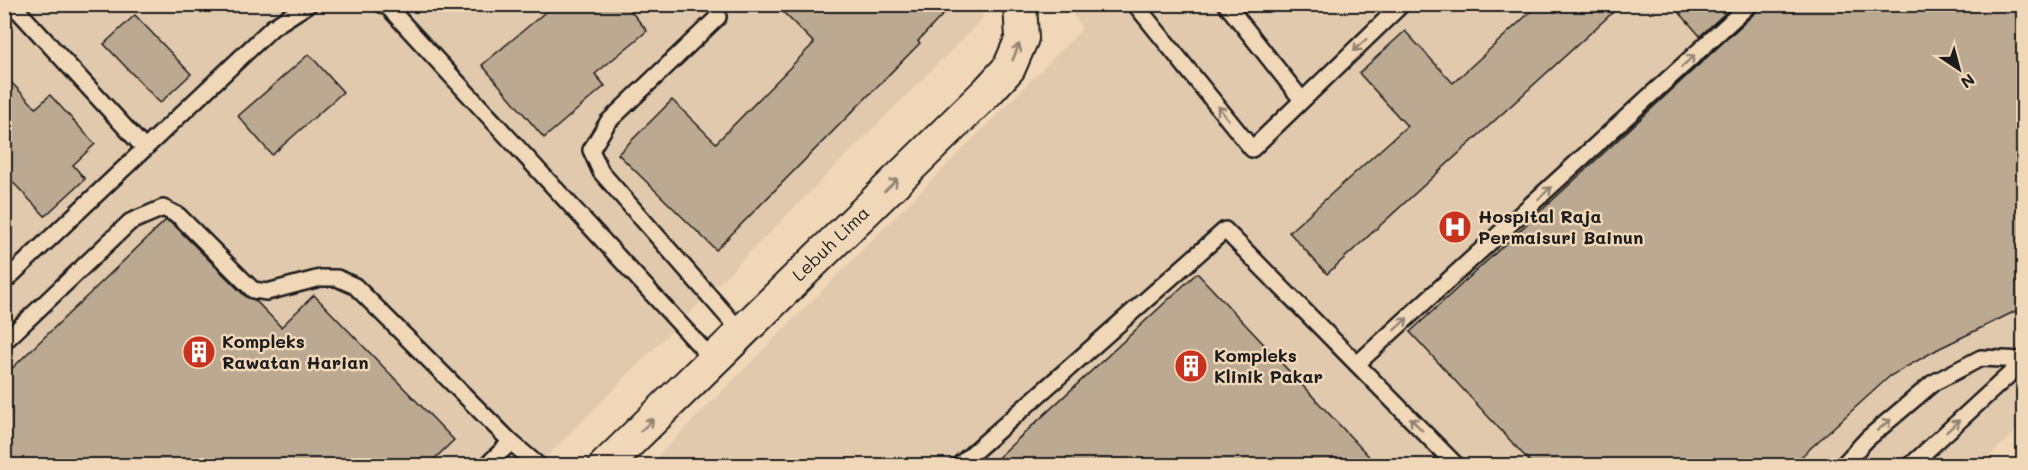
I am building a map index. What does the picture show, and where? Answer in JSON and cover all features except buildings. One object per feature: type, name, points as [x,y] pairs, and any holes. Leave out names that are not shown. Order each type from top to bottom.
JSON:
[{"type":"street","name":"Lebuh Lima","points":[[605,465],[1009,68],[1022,38],[1020,4]]},
{"type":"lane","points":[[12,4],[145,148]]},
{"type":"lane","points":[[4,282],[273,27],[309,4]]},
{"type":"lane","points":[[382,4],[389,8],[713,360]]},
{"type":"lane","points":[[718,4],[718,17],[608,122],[591,150],[601,172],[741,332]]},
{"type":"lane","points":[[1136,4],[1252,149],[1402,4]]},
{"type":"lane","points":[[1226,4],[1302,100]]},
{"type":"lane","points":[[1358,364],[1750,4]]},
{"type":"lane","points":[[4,342],[130,222],[163,208],[178,216],[253,290],[267,292],[320,278],[337,278],[355,286],[511,442],[539,465]]},
{"type":"lane","points":[[958,465],[1225,230],[1457,465]]},
{"type":"lane","points":[[1842,465],[1867,439],[1933,383],[1982,358],[2024,360]]},
{"type":"lane","points":[[1910,465],[2024,360]]},
{"type":"lane","points":[[486,465],[511,442]]},
{"type":"shaded area","points":[[977,4],[984,17],[538,465],[5,466],[4,5]]},
{"type":"shaded area","name":"Hospital Raja Permaisuri Bainun","points":[[1068,5],[2023,5],[2023,424],[1980,465],[648,466],[1082,29]]},
{"type":"place","name":"Hospital Raja Permaisuri Bainun","points":[[1455,227]]},
{"type":"place","name":"Kompleks Rawatan Harian","points":[[199,352]]},
{"type":"place","name":"Kompleks Klinik Pakar","points":[[1191,366]]}]
